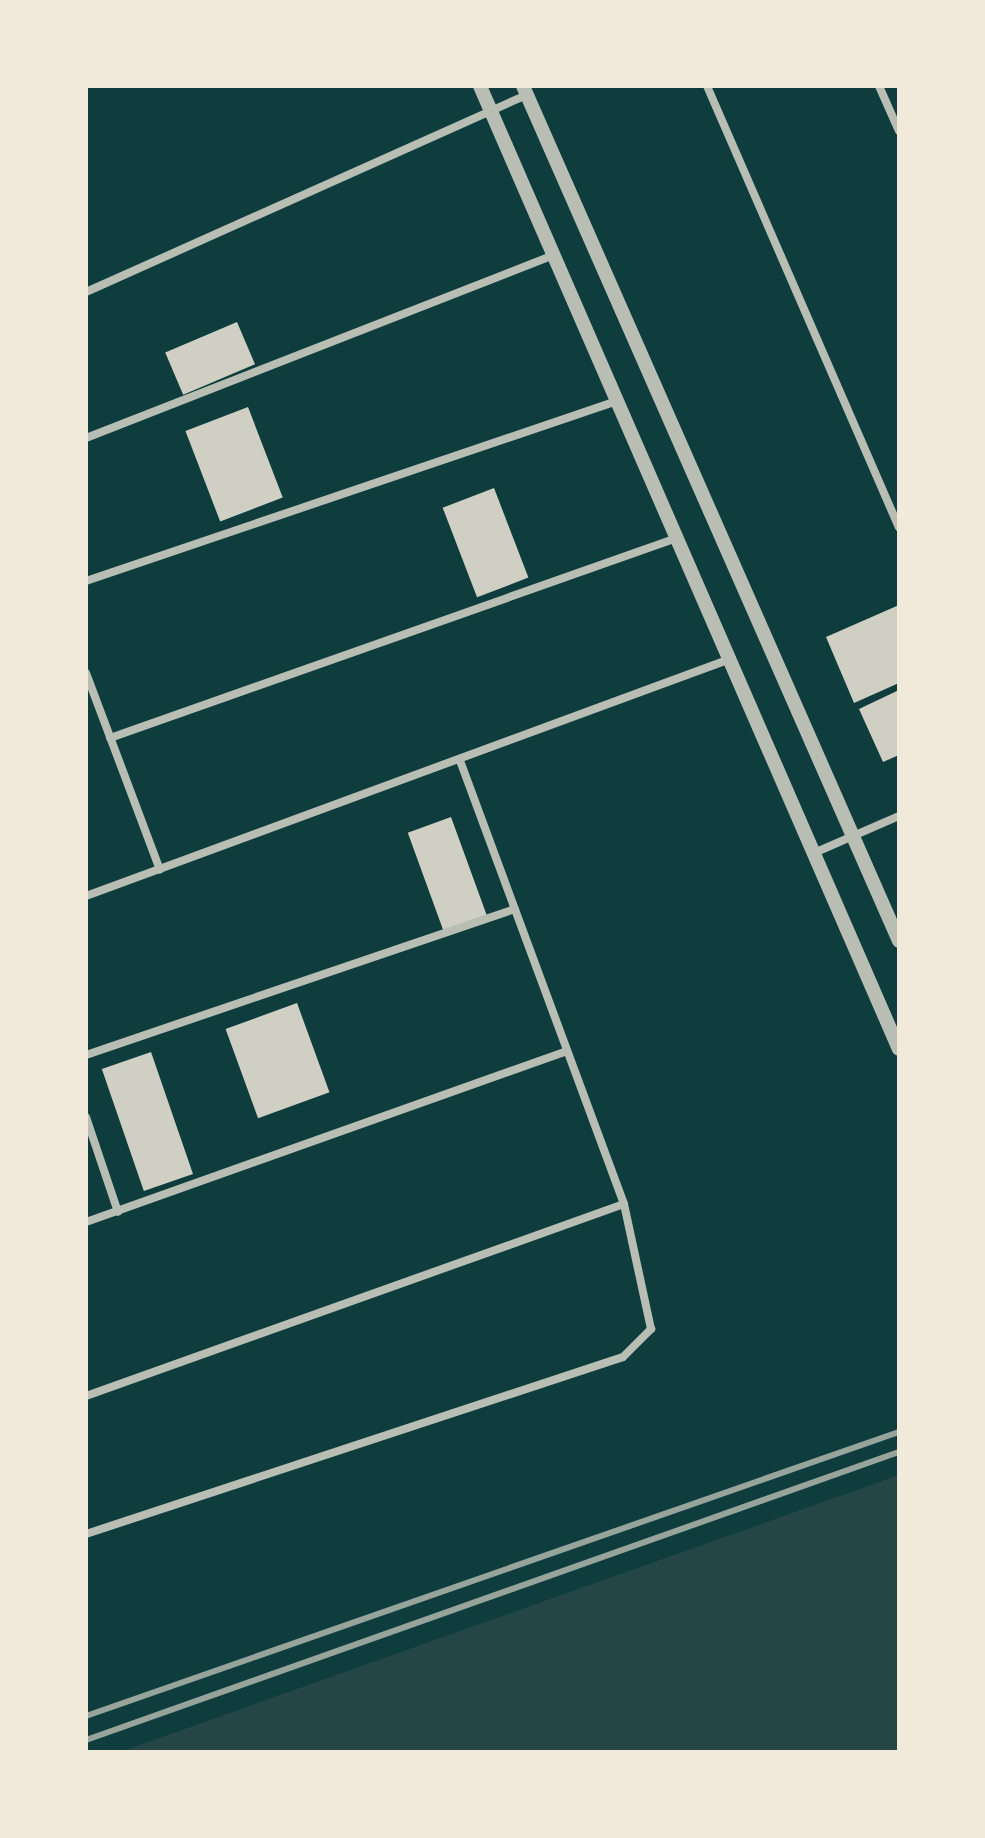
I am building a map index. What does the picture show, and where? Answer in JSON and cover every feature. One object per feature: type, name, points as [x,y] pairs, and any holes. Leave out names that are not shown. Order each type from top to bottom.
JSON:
[{"type":"street","points":[[480,86],[899,1049]]},
{"type":"street","points":[[707,86],[899,527]]},
{"type":"street","points":[[879,86],[899,131]]},
{"type":"street","points":[[86,292],[491,111],[525,90],[899,941]]},
{"type":"street","points":[[86,438],[554,255]]},
{"type":"street","points":[[86,581],[617,401]]},
{"type":"street","points":[[110,738],[677,538]]},
{"type":"street","points":[[86,896],[461,763],[730,659]]},
{"type":"street","points":[[86,673],[160,870]]},
{"type":"street","points":[[86,1534],[623,1357],[643,1343],[653,1316],[624,1204],[461,763]]},
{"type":"street","points":[[814,853],[899,816]]},
{"type":"street","points":[[86,1055],[515,909]]},
{"type":"street","points":[[86,1222],[567,1051]]},
{"type":"street","points":[[86,1117],[118,1212]]},
{"type":"street","points":[[86,1396],[624,1204]]},
{"type":"shaded area","points":[[899,1475],[899,1752],[120,1752]]},
{"type":"building","points":[[237,322],[255,364],[183,395],[165,352]]},
{"type":"building","points":[[248,407],[283,498],[220,522],[185,431]]},
{"type":"building","points":[[494,488],[528,578],[477,597],[443,508]]},
{"type":"building","points":[[899,605],[899,683],[854,703],[826,637]]},
{"type":"building","points":[[899,690],[899,755],[883,762],[859,709]]},
{"type":"building","points":[[451,817],[487,915],[443,930],[408,833]]},
{"type":"building","points":[[297,1003],[329,1092],[258,1118],[226,1029]]},
{"type":"building","points":[[151,1052],[193,1174],[144,1191],[102,1069]]},
{"type":"railway","points":[[86,1716],[899,1432]]},
{"type":"railway","points":[[86,1740],[899,1452]]}]
